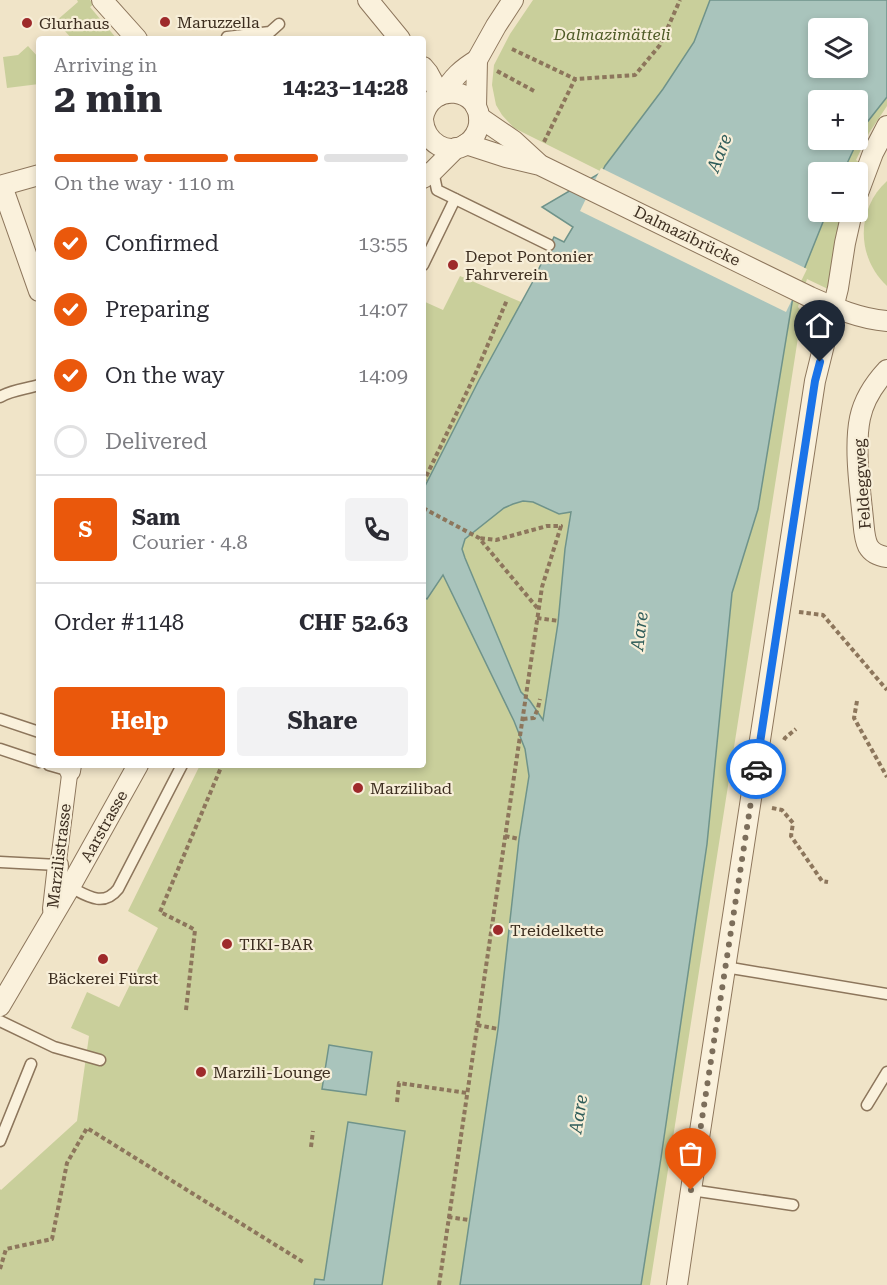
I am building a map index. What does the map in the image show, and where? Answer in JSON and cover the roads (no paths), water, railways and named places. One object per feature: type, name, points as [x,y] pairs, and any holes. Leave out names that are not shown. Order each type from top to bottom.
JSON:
[{"type":"street","points":[[102,0],[134,36]]},
{"type":"street","points":[[368,0],[398,36]]},
{"type":"street","points":[[428,175],[476,132],[479,123],[477,112],[478,66],[496,26],[513,0]]},
{"type":"street","points":[[426,115],[429,103],[442,94],[451,81],[478,66]]},
{"type":"street","points":[[426,70],[442,94]]},
{"type":"street","points":[[442,94],[456,93],[465,96],[477,112]]},
{"type":"street","name":"Dalmazibrücke","points":[[477,112],[540,165]]},
{"type":"street","points":[[868,166],[887,126]]},
{"type":"street","points":[[426,127],[433,141],[441,147],[461,146]]},
{"type":"street","name":"Dalmazibrücke","points":[[461,146],[540,165],[834,307],[868,319],[887,321]]},
{"type":"street","points":[[36,176],[1,183],[36,282]]},
{"type":"street","points":[[677,1285],[815,381],[834,307],[850,222]]},
{"type":"street","name":"Feldeggweg","points":[[887,370],[869,394],[861,416],[858,434],[861,504],[866,542],[875,553],[887,557]]},
{"type":"street","name":"Marzilistrasse","points":[[0,1006],[52,917],[70,768]]},
{"type":"street","name":"Aarstrasse","points":[[52,917],[136,768]]},
{"type":"lane","points":[[241,36],[270,32],[279,24]]},
{"type":"lane","points":[[426,70],[437,76],[447,76],[478,66]]},
{"type":"lane","points":[[428,175],[437,190],[549,245]]},
{"type":"lane","points":[[426,259],[455,199]]},
{"type":"lane","points":[[0,397],[9,392],[36,386]]},
{"type":"lane","points":[[0,719],[36,731]]},
{"type":"lane","points":[[0,749],[36,761]]},
{"type":"lane","points":[[70,886],[94,899],[105,899],[113,895],[180,768]]},
{"type":"lane","points":[[0,862],[58,866]]},
{"type":"lane","points":[[725,967],[887,994]]},
{"type":"lane","points":[[0,1021],[54,1047],[100,1060]]},
{"type":"lane","points":[[0,1141],[31,1064]]},
{"type":"lane","points":[[867,1105],[887,1072]]},
{"type":"lane","points":[[691,1190],[793,1205]]},
{"type":"water","name":"Aare","points":[[710,0],[887,0],[887,97],[868,121],[868,90],[808,90],[808,150],[853,150],[848,162],[808,162],[808,222],[823,222],[793,297],[758,509],[732,593],[707,844],[641,1285],[460,1285],[498,1029],[519,839],[529,776],[525,749],[514,721],[443,575],[426,598],[426,484],[554,237],[564,242],[573,227],[542,207],[602,172],[663,89],[694,42]],"holes":[[[523,501],[533,502],[559,514],[571,512],[558,623],[543,720],[521,692],[462,549],[465,539],[504,508],[513,504]]]},
{"type":"water","points":[[329,1045],[372,1052],[366,1095],[322,1089]]},
{"type":"water","points":[[348,1122],[405,1131],[382,1285],[314,1285],[315,1279],[324,1280]]},
{"type":"place","name":"Maruzzella","points":[[165,22]]},
{"type":"place","name":"Glurhaus","points":[[27,23]]},
{"type":"place","name":"Depot Pontonier Fahrverein","points":[[453,265]]},
{"type":"place","name":"Marzilibad","points":[[358,788]]},
{"type":"place","name":"Treidelkette","points":[[498,930]]},
{"type":"place","name":"TIKI-BAR","points":[[227,944]]},
{"type":"place","name":"Bäckerei Fürst","points":[[103,959]]},
{"type":"place","name":"Marzili-Lounge","points":[[201,1072]]},
{"type":"park label","name":"Dalmazimätteli","points":[[612,34]]}]
